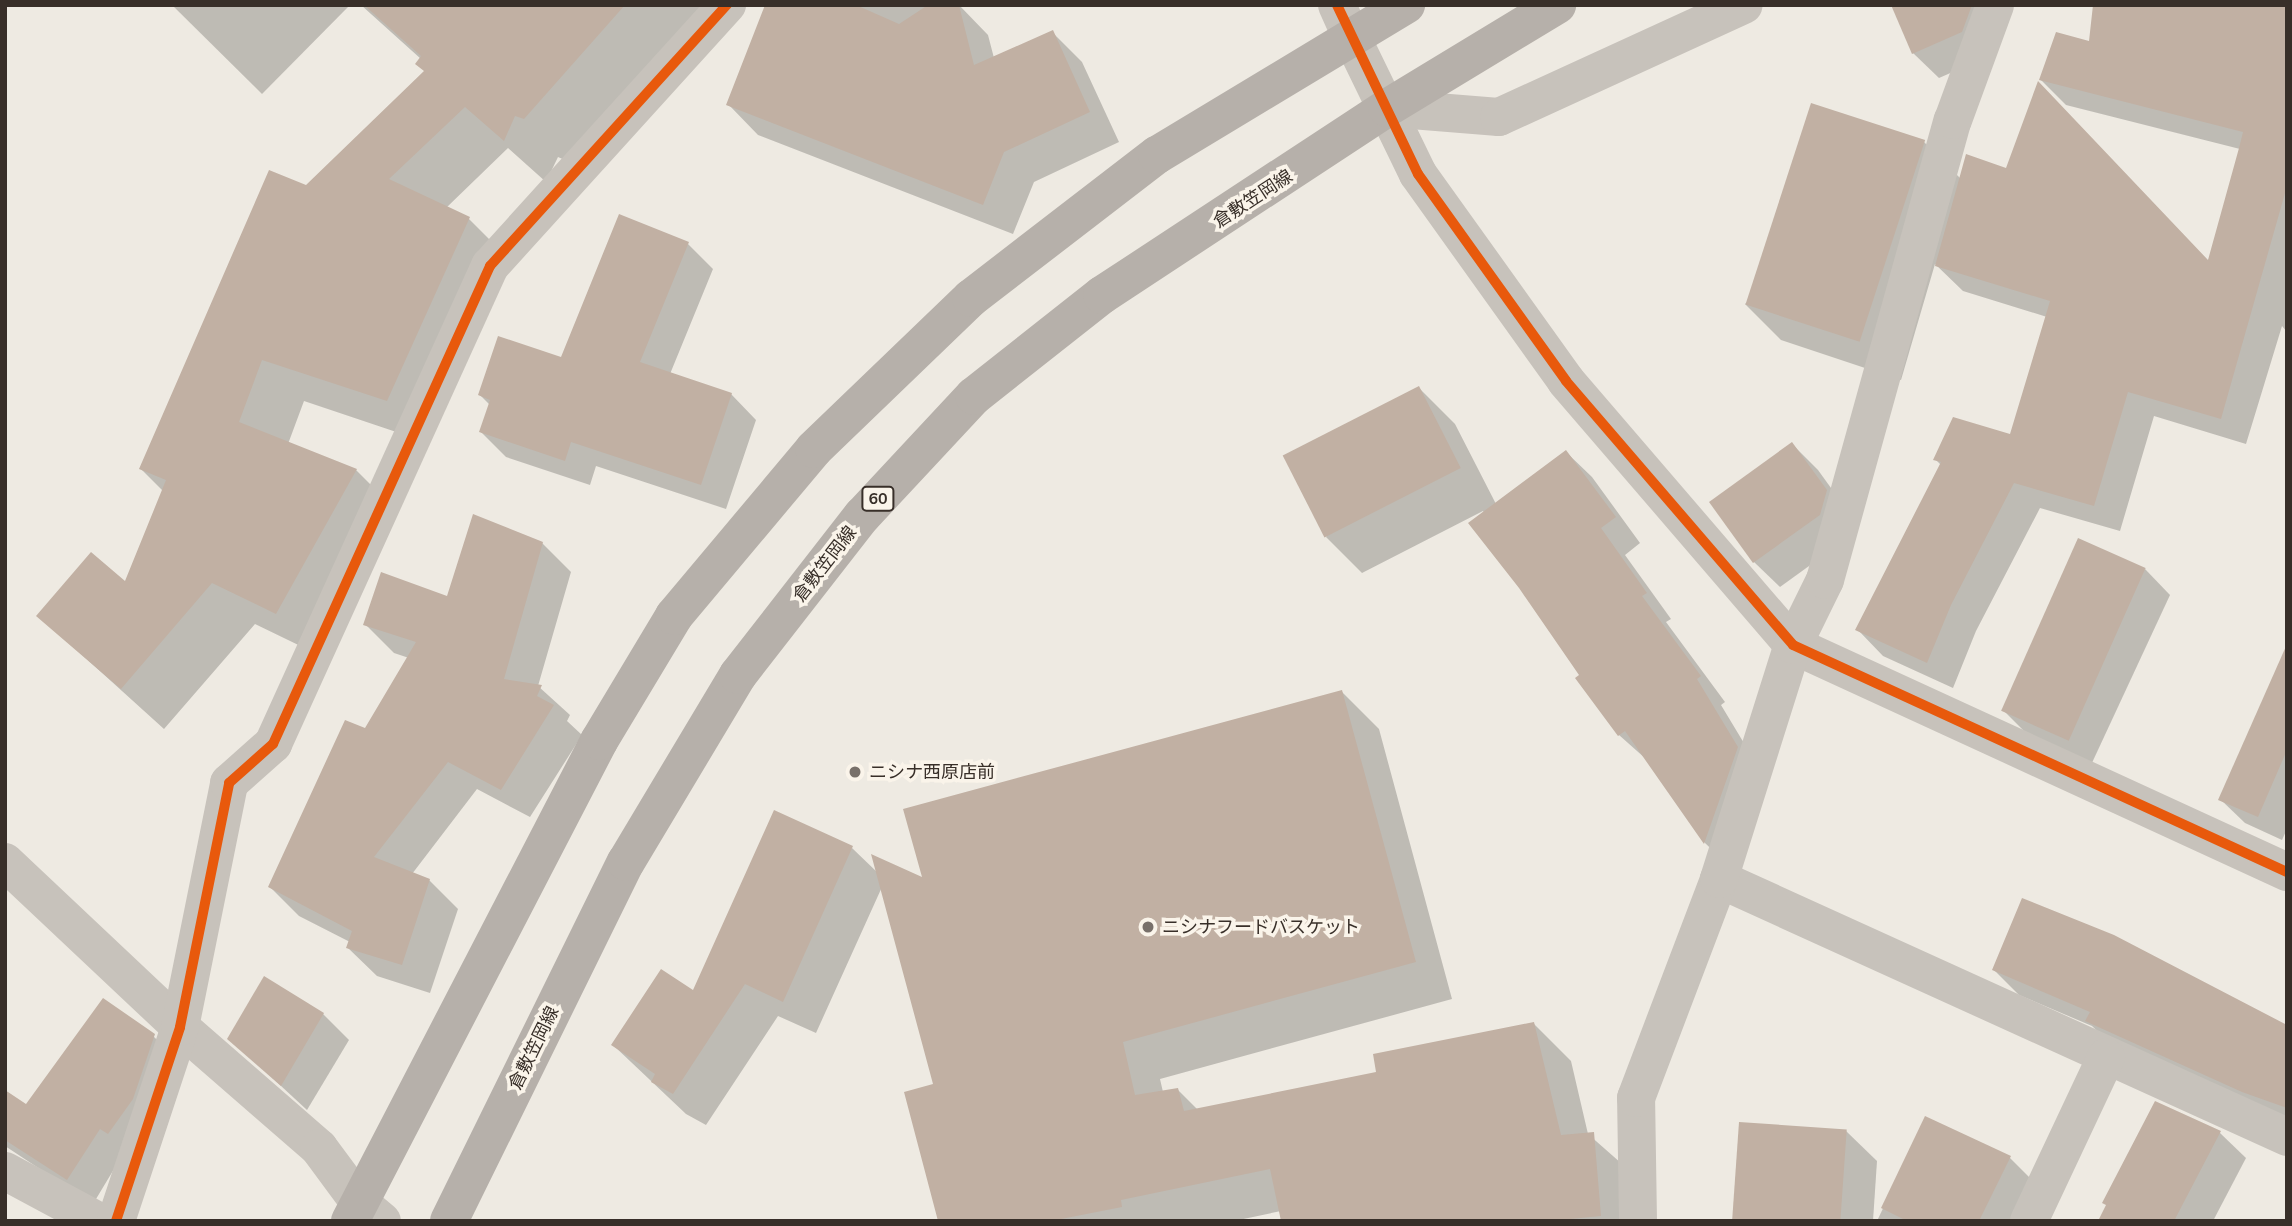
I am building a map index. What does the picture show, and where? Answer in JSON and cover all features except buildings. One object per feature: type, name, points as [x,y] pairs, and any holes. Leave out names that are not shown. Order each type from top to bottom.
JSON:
[{"type":"main road","points":[[364,1215],[599,741],[667,628],[814,450],[971,298],[1157,155],[1344,21],[1406,5]]},
{"type":"main road","name":"倉敷笠岡線","points":[[449,1221],[626,862],[738,675],[862,516],[974,396],[1102,295],[1387,108],[1557,5]]},
{"type":"street","points":[[117,1221],[180,1027],[229,783],[273,744],[490,266],[727,5]]},
{"type":"street","points":[[1387,108],[1499,117],[1744,5]]},
{"type":"street","points":[[1638,1221],[1636,1098],[1719,879],[1793,645],[1825,580],[1953,120],[1995,5]]},
{"type":"street","points":[[1344,21],[1418,174],[1566,381],[1793,645],[2287,872]]},
{"type":"street","points":[[5,862],[180,1027],[319,1148],[364,1215]]},
{"type":"street","points":[[1719,879],[2287,1137]]},
{"type":"street","points":[[2029,1221],[2106,1057]]},
{"type":"street","points":[[5,1171],[99,1221]]},
{"type":"cycle path","points":[[116,1221],[180,1027],[229,783],[273,744],[490,266],[727,5]]},
{"type":"cycle path","points":[[1337,5],[1418,174],[1566,381],[1793,645],[2287,872]]},
{"type":"place","name":"ニシナ西原店前","points":[[855,772]]},
{"type":"place","name":"ニシナフードバスケット","points":[[1148,927]]}]
